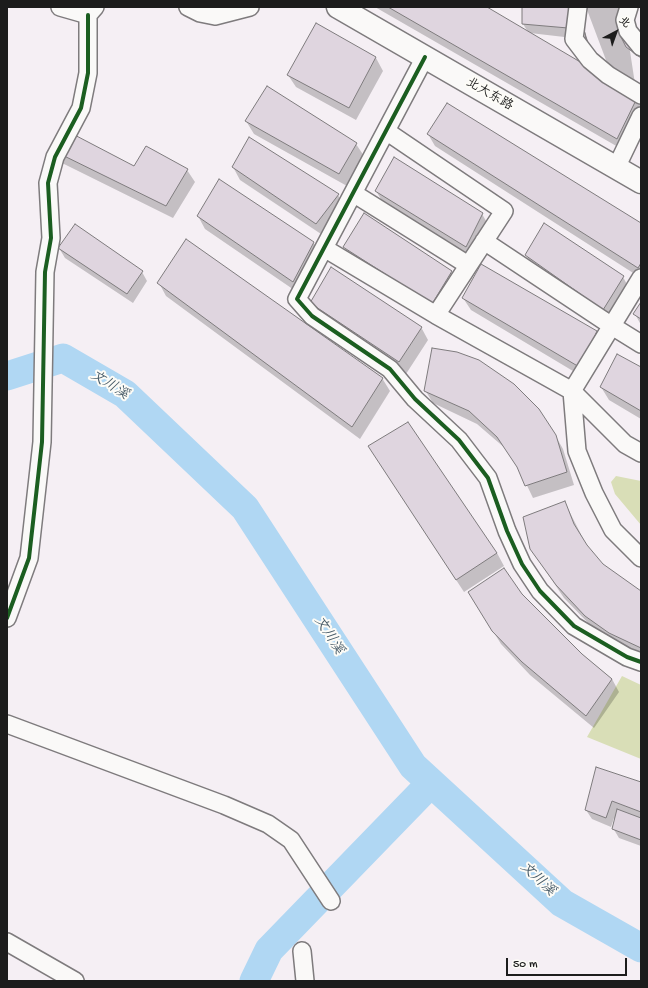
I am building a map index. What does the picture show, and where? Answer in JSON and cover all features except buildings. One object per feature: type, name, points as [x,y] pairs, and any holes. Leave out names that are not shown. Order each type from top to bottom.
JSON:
[{"type":"main road","name":"北大东路","points":[[338,7],[641,182]]},
{"type":"street","points":[[7,618],[29,558],[42,442],[45,272],[51,238],[48,183],[55,158],[81,108],[88,73],[92,11],[60,7]]},
{"type":"street","points":[[188,7],[200,13],[215,16],[250,7]]},
{"type":"street","points":[[578,7],[574,39],[590,60],[608,74],[641,95]]},
{"type":"street","points":[[629,7],[625,20],[628,32],[641,47]]},
{"type":"street","points":[[425,57],[297,299],[312,316],[390,369],[415,399],[459,440],[488,478],[506,531],[522,564],[540,592],[574,626],[627,657],[641,662]]},
{"type":"street","points":[[616,168],[641,116]]},
{"type":"street","points":[[386,131],[504,211],[436,315]]},
{"type":"street","points":[[353,193],[468,265]]},
{"type":"street","points":[[484,241],[641,344]]},
{"type":"street","points":[[324,248],[436,315],[572,391],[625,444],[641,453]]},
{"type":"street","points":[[641,278],[572,391],[577,451],[594,493],[613,530],[641,558]]},
{"type":"street","points":[[7,724],[224,805],[268,824],[291,840],[331,901]]},
{"type":"street","points":[[7,942],[75,981]]},
{"type":"street","points":[[302,951],[306,981]]},
{"type":"green space","points":[[616,476],[641,481],[641,525],[615,494],[611,482]]},
{"type":"green space","points":[[622,676],[641,685],[641,759],[587,737]]},
{"type":"waterway","name":"文川溪","points":[[7,376],[63,358],[125,394],[245,508],[413,766],[562,903],[641,948]]},
{"type":"waterway","points":[[254,981],[269,950],[431,783]]},
{"type":"cycle path","points":[[7,618],[29,558],[42,442],[45,272],[51,238],[48,183],[55,157],[81,108],[88,73],[88,15]]},
{"type":"cycle path","points":[[425,57],[297,299],[312,316],[390,369],[415,399],[459,440],[488,478],[507,531],[522,564],[540,591],[574,626],[627,657],[641,662]]}]
